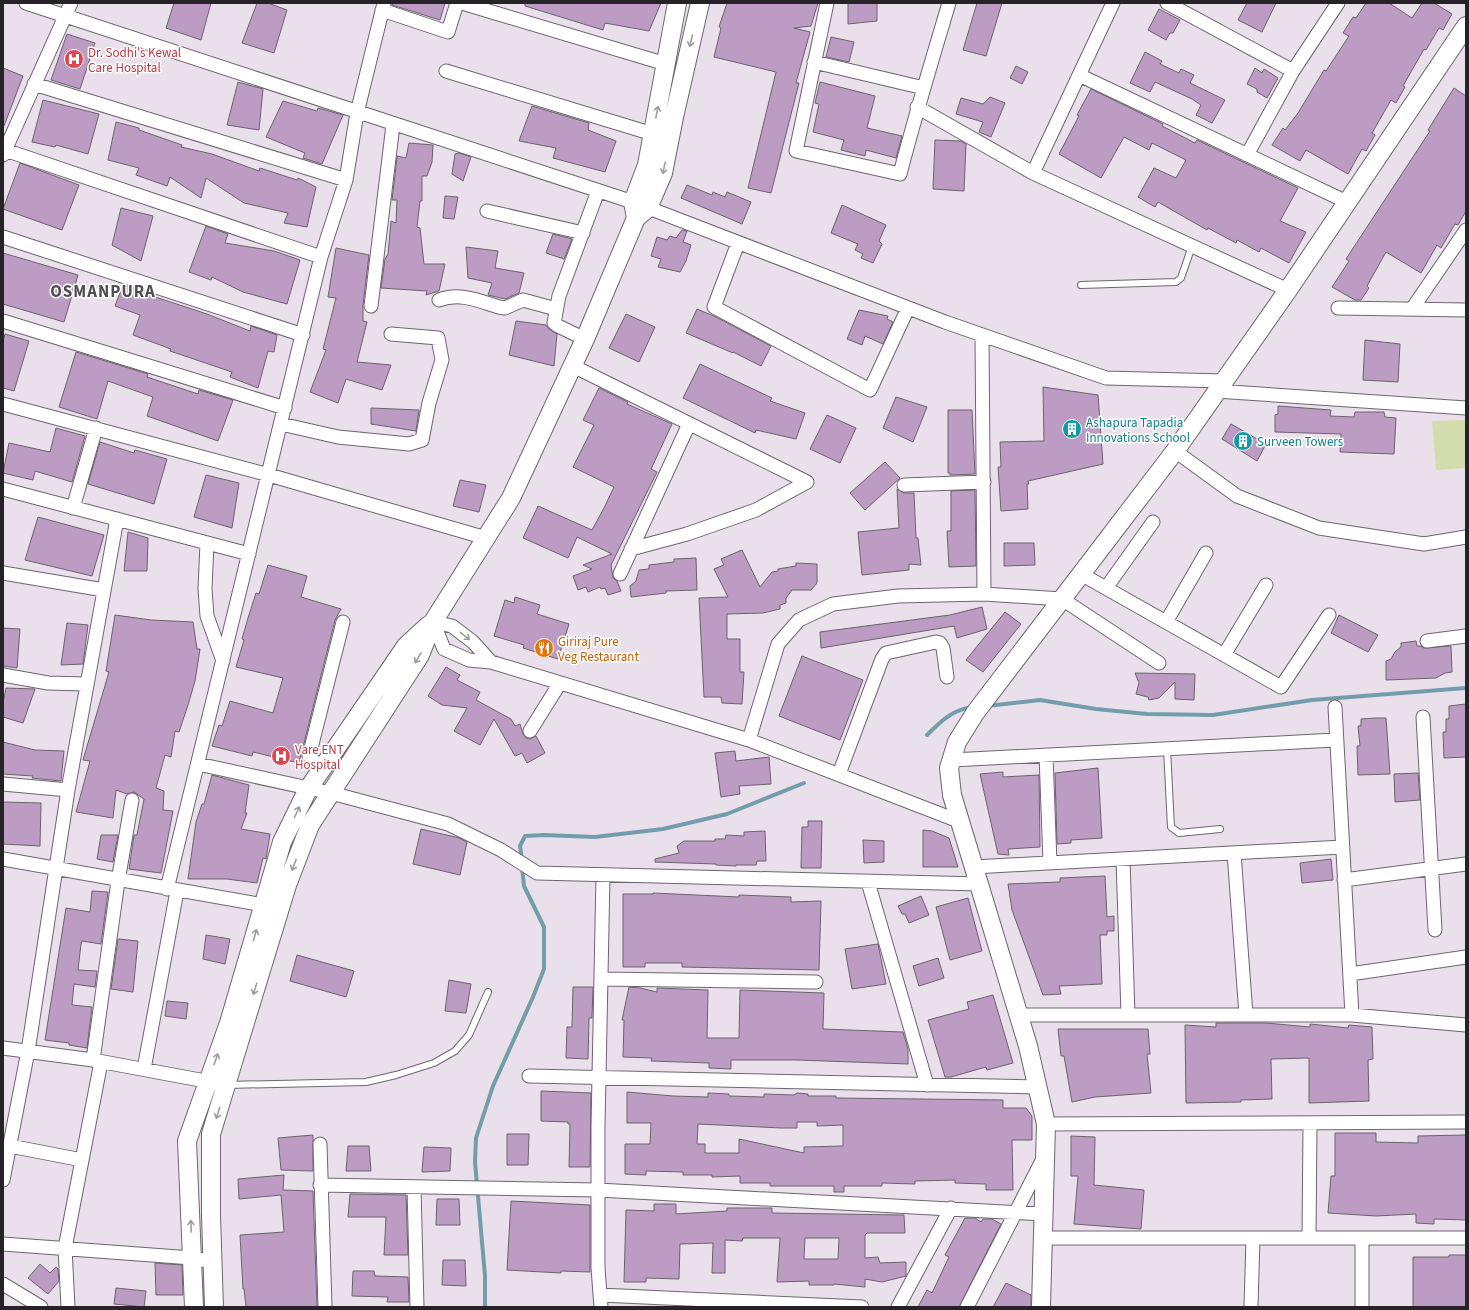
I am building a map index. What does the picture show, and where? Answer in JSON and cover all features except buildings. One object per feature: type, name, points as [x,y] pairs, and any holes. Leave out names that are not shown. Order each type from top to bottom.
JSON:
[{"type":"street","points":[[26,3],[598,191],[639,209],[738,243],[982,335],[1106,378],[1220,386],[1466,408]]},
{"type":"street","points":[[71,3],[34,84],[6,136],[4,152],[322,257]]},
{"type":"street","points":[[144,1069],[172,890],[198,764],[322,257],[346,180],[357,113],[383,7],[448,32],[457,3]]},
{"type":"street","points":[[462,3],[666,64]]},
{"type":"street","points":[[639,209],[677,3]]},
{"type":"street","points":[[214,1307],[211,1134],[287,884],[310,824],[420,655],[433,622],[511,498],[586,339],[639,209],[663,173],[700,3]]},
{"type":"street","points":[[827,3],[796,151],[900,174],[917,107],[949,3]]},
{"type":"street","points":[[1033,173],[1113,3]]},
{"type":"street","points":[[1167,3],[1293,71]]},
{"type":"street","points":[[1247,155],[1293,71],[1338,3]]},
{"type":"street","points":[[1041,1307],[1046,1124],[1019,1015],[952,795],[949,768],[957,742],[986,696],[1175,451],[1288,290],[1466,26]]},
{"type":"street","points":[[814,62],[924,88]]},
{"type":"street","points":[[446,71],[653,134]]},
{"type":"street","points":[[1079,75],[1347,202]]},
{"type":"street","points":[[34,84],[346,180]]},
{"type":"street","points":[[917,107],[1033,173],[1288,290]]},
{"type":"street","points":[[371,306],[393,124]]},
{"type":"street","points":[[586,339],[554,323],[556,309],[598,191]]},
{"type":"street","points":[[487,211],[584,233]]},
{"type":"street","points":[[1412,309],[1466,230]]},
{"type":"street","points":[[3,237],[303,335]]},
{"type":"street","points":[[738,243],[714,307],[870,390],[908,308]]},
{"type":"street","points":[[439,300],[447,297],[462,296],[505,308],[523,300],[556,309]]},
{"type":"street","points":[[1338,308],[1466,310]]},
{"type":"street","points":[[3,321],[285,408]]},
{"type":"street","points":[[281,424],[338,437],[409,444],[422,440],[429,403],[442,360],[438,338],[391,334]]},
{"type":"street","points":[[982,335],[984,594]]},
{"type":"street","points":[[573,366],[807,482],[756,510],[687,534],[631,549]]},
{"type":"street","points":[[3,404],[269,475],[486,538]]},
{"type":"street","points":[[620,574],[689,424]]},
{"type":"street","points":[[73,508],[96,428]]},
{"type":"street","points":[[1175,451],[1237,496],[1319,528],[1424,544],[1466,537]]},
{"type":"street","points":[[904,485],[984,482]]},
{"type":"street","points":[[3,489],[249,554]]},
{"type":"street","points":[[3,1180],[8,1137],[28,1051],[68,790],[117,519]]},
{"type":"street","points":[[1106,588],[1152,522]]},
{"type":"street","points":[[207,543],[205,590],[207,616],[223,661]]},
{"type":"street","points":[[1166,622],[1206,553]]},
{"type":"street","points":[[3,573],[104,590]]},
{"type":"street","points":[[1081,574],[1281,687],[1329,615]]},
{"type":"street","points":[[1224,655],[1266,585]]},
{"type":"street","points":[[749,740],[778,644],[799,620],[833,604],[898,596],[984,594],[1062,599],[1159,663]]},
{"type":"street","points":[[322,769],[309,756],[343,622]]},
{"type":"street","points":[[433,622],[452,626],[473,642],[490,662]]},
{"type":"street","points":[[433,622],[444,649],[470,660],[490,662],[749,740],[961,822]]},
{"type":"street","points":[[194,1307],[187,1141],[229,1023],[282,842],[308,789],[406,646],[433,622]]},
{"type":"street","points":[[1427,641],[1466,636]]},
{"type":"street","points":[[839,774],[882,659],[886,653],[936,642],[943,648],[948,677]]},
{"type":"street","points":[[3,675],[48,683],[86,684]]},
{"type":"street","points":[[530,731],[560,683]]},
{"type":"street","points":[[1335,707],[1352,1015]]},
{"type":"street","points":[[1423,717],[1435,930]]},
{"type":"street","points":[[952,760],[1336,740]]},
{"type":"street","points":[[1046,755],[1050,863]]},
{"type":"street","points":[[198,764],[330,793],[448,824],[502,850],[537,873],[868,882],[977,876],[1050,863],[1342,847]]},
{"type":"street","points":[[3,784],[68,790]]},
{"type":"street","points":[[68,1307],[65,1248],[82,1160],[97,1061],[118,881],[132,800]]},
{"type":"street","points":[[1234,853],[1246,1015]]},
{"type":"street","points":[[3,859],[55,870],[264,905]]},
{"type":"street","points":[[1123,859],[1128,1015]]},
{"type":"street","points":[[1344,880],[1466,864]]},
{"type":"street","points":[[603,875],[598,1190],[598,1268],[601,1301],[862,1307]]},
{"type":"street","points":[[868,882],[927,1085]]},
{"type":"street","points":[[1350,974],[1466,957]]},
{"type":"street","points":[[601,979],[816,982]]},
{"type":"street","points":[[1019,1015],[1352,1015],[1466,1025]]},
{"type":"street","points":[[3,1048],[97,1061],[226,1085]]},
{"type":"street","points":[[529,1076],[1037,1087]]},
{"type":"street","points":[[1046,1124],[1310,1124],[1466,1122]]},
{"type":"street","points":[[1309,1238],[1310,1124]]},
{"type":"street","points":[[8,1137],[82,1160]]},
{"type":"street","points":[[320,1144],[320,1185],[325,1307]]},
{"type":"street","points":[[967,1307],[1045,1156]]},
{"type":"street","points":[[320,1185],[598,1190],[1043,1214]]},
{"type":"street","points":[[414,1187],[417,1307]]},
{"type":"street","points":[[898,1307],[951,1208]]},
{"type":"street","points":[[1042,1238],[1466,1238]]},
{"type":"street","points":[[1251,1307],[1253,1238]]},
{"type":"street","points":[[1362,1238],[1362,1307]]},
{"type":"street","points":[[3,1244],[192,1258],[213,1262]]},
{"type":"street","points":[[3,1284],[42,1307]]},
{"type":"lane","points":[[1081,285],[1176,282],[1180,278],[1192,246]]},
{"type":"lane","points":[[1167,749],[1172,826],[1179,833],[1220,829]]},
{"type":"lane","points":[[226,1085],[366,1082],[396,1075],[434,1062],[455,1051],[469,1035],[488,992]]},
{"type":"green space","points":[[1466,420],[1466,468],[1436,470],[1432,421]]},
{"type":"waterway","points":[[987,706],[1040,700],[1096,709],[1147,714],[1213,715],[1312,700],[1466,688]]},
{"type":"waterway","points":[[927,735],[953,713],[973,707]]},
{"type":"waterway","points":[[522,860],[520,846],[525,836],[544,835],[595,837],[663,829],[727,814],[804,783]]},
{"type":"waterway","points":[[485,1307],[485,1276],[475,1162],[476,1138],[493,1086],[544,969],[544,927],[524,886],[522,867]]},
{"type":"place","name":"Dr. Sodhi's Kewal Care Hospital","points":[[74,59]]},
{"type":"place","name":"Ashapura Tapadia Innovations School","points":[[1072,429]]},
{"type":"place","name":"Surveen Towers","points":[[1243,441]]},
{"type":"place","name":"Giriraj Pure Veg Restaurant","points":[[544,648]]},
{"type":"place","name":"Vare ENT Hospital","points":[[281,756]]},
{"type":"district","name":"OSMANPURA","points":[[103,291]]}]
